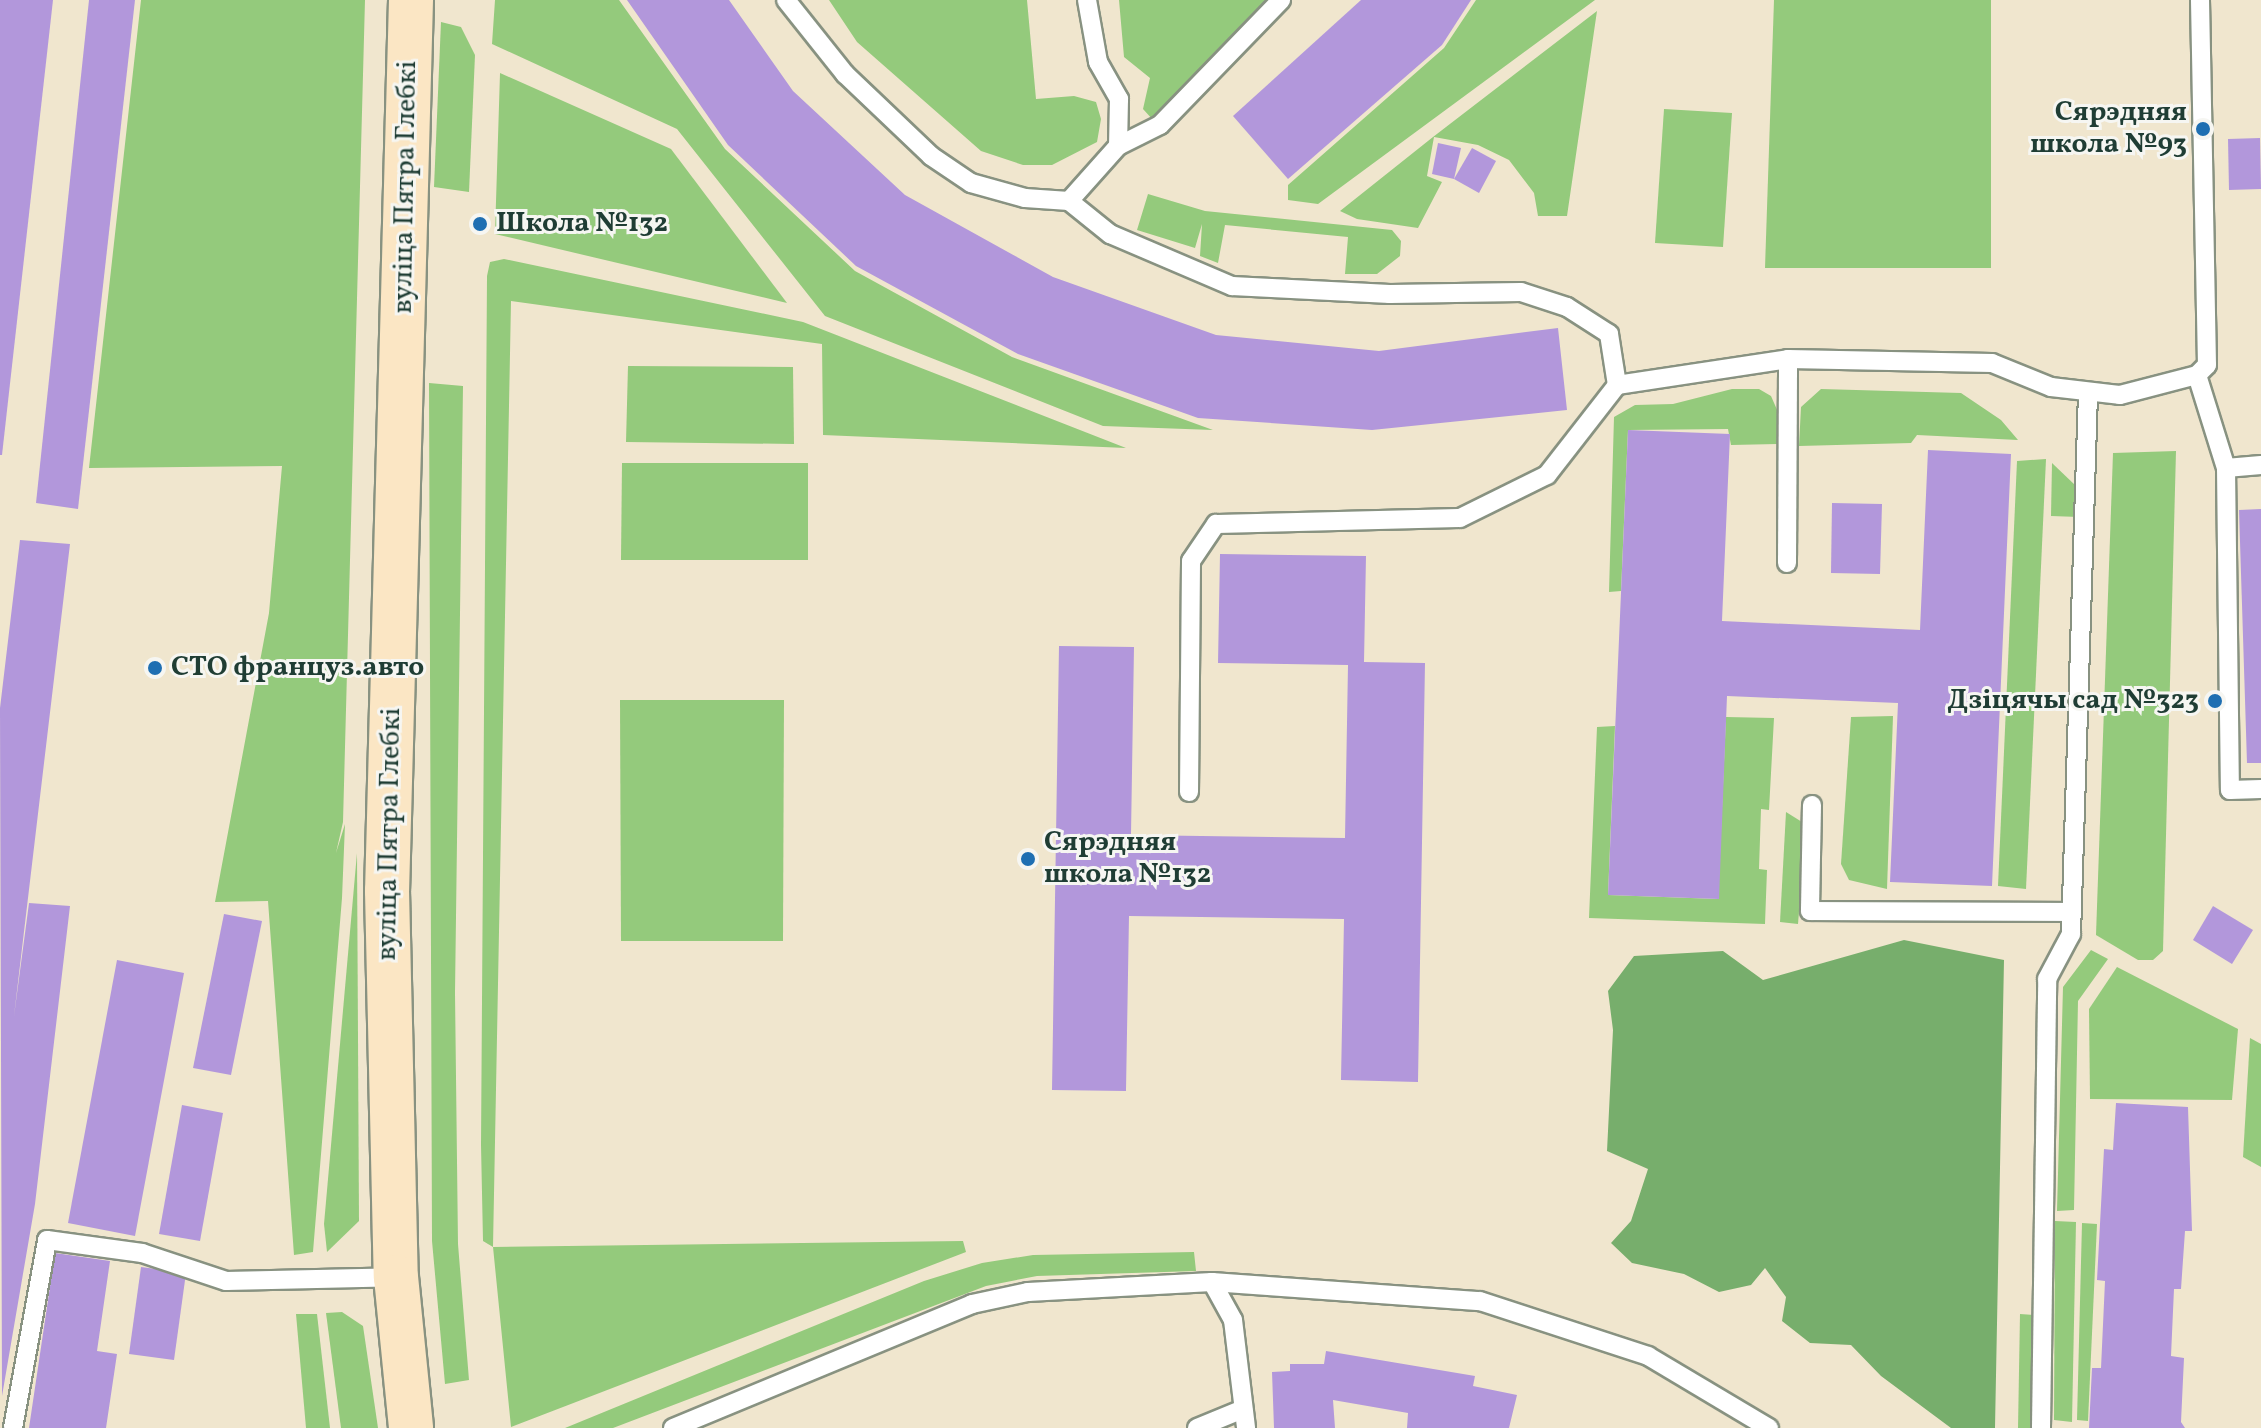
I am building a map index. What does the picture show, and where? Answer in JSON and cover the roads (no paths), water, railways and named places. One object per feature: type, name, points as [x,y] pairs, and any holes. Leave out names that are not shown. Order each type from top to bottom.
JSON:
[{"type":"main road","name":"вуліца Пятра Глебкі","points":[[411,0],[387,891],[396,1277],[411,1428]]},
{"type":"lane","points":[[786,0],[845,74],[931,156],[971,183],[1025,198],[1069,201],[1110,234],[1232,286],[1390,294],[1521,292],[1567,307],[1609,334],[1617,385]]},
{"type":"lane","points":[[1087,0],[1098,62],[1119,99],[1118,146]]},
{"type":"lane","points":[[1069,201],[1118,146],[1160,125],[1281,0]]},
{"type":"lane","points":[[1189,792],[1191,561],[1216,524],[1460,518],[1547,475],[1617,385],[1788,359],[1992,363],[2051,387],[2120,395],[2197,375],[2207,365],[2200,0]]},
{"type":"lane","points":[[1787,563],[1788,359]]},
{"type":"lane","points":[[2197,375],[2226,468],[2230,790],[2261,789]]},
{"type":"lane","points":[[2041,1428],[2047,979],[2071,934],[2088,393]]},
{"type":"lane","points":[[2226,468],[2261,465]]},
{"type":"lane","points":[[1812,805],[1810,911],[2072,912]]},
{"type":"lane","points":[[13,1428],[47,1240],[142,1253],[226,1281],[396,1277]]},
{"type":"lane","points":[[1197,1428],[1244,1419],[1233,1320],[1212,1282]]},
{"type":"lane","points":[[673,1428],[972,1304],[1028,1292],[1212,1282],[1480,1301],[1648,1356],[1769,1428]]},
{"type":"place","name":"Сярэдняя школа №93","points":[[2203,129]]},
{"type":"place","name":"Школа №132","points":[[480,224]]},
{"type":"place","name":"СТО француз.авто","points":[[155,668]]},
{"type":"place","name":"Дзіцячы сад №323","points":[[2215,701]]},
{"type":"place","name":"Сярэдняя школа №132","points":[[1028,859]]}]
